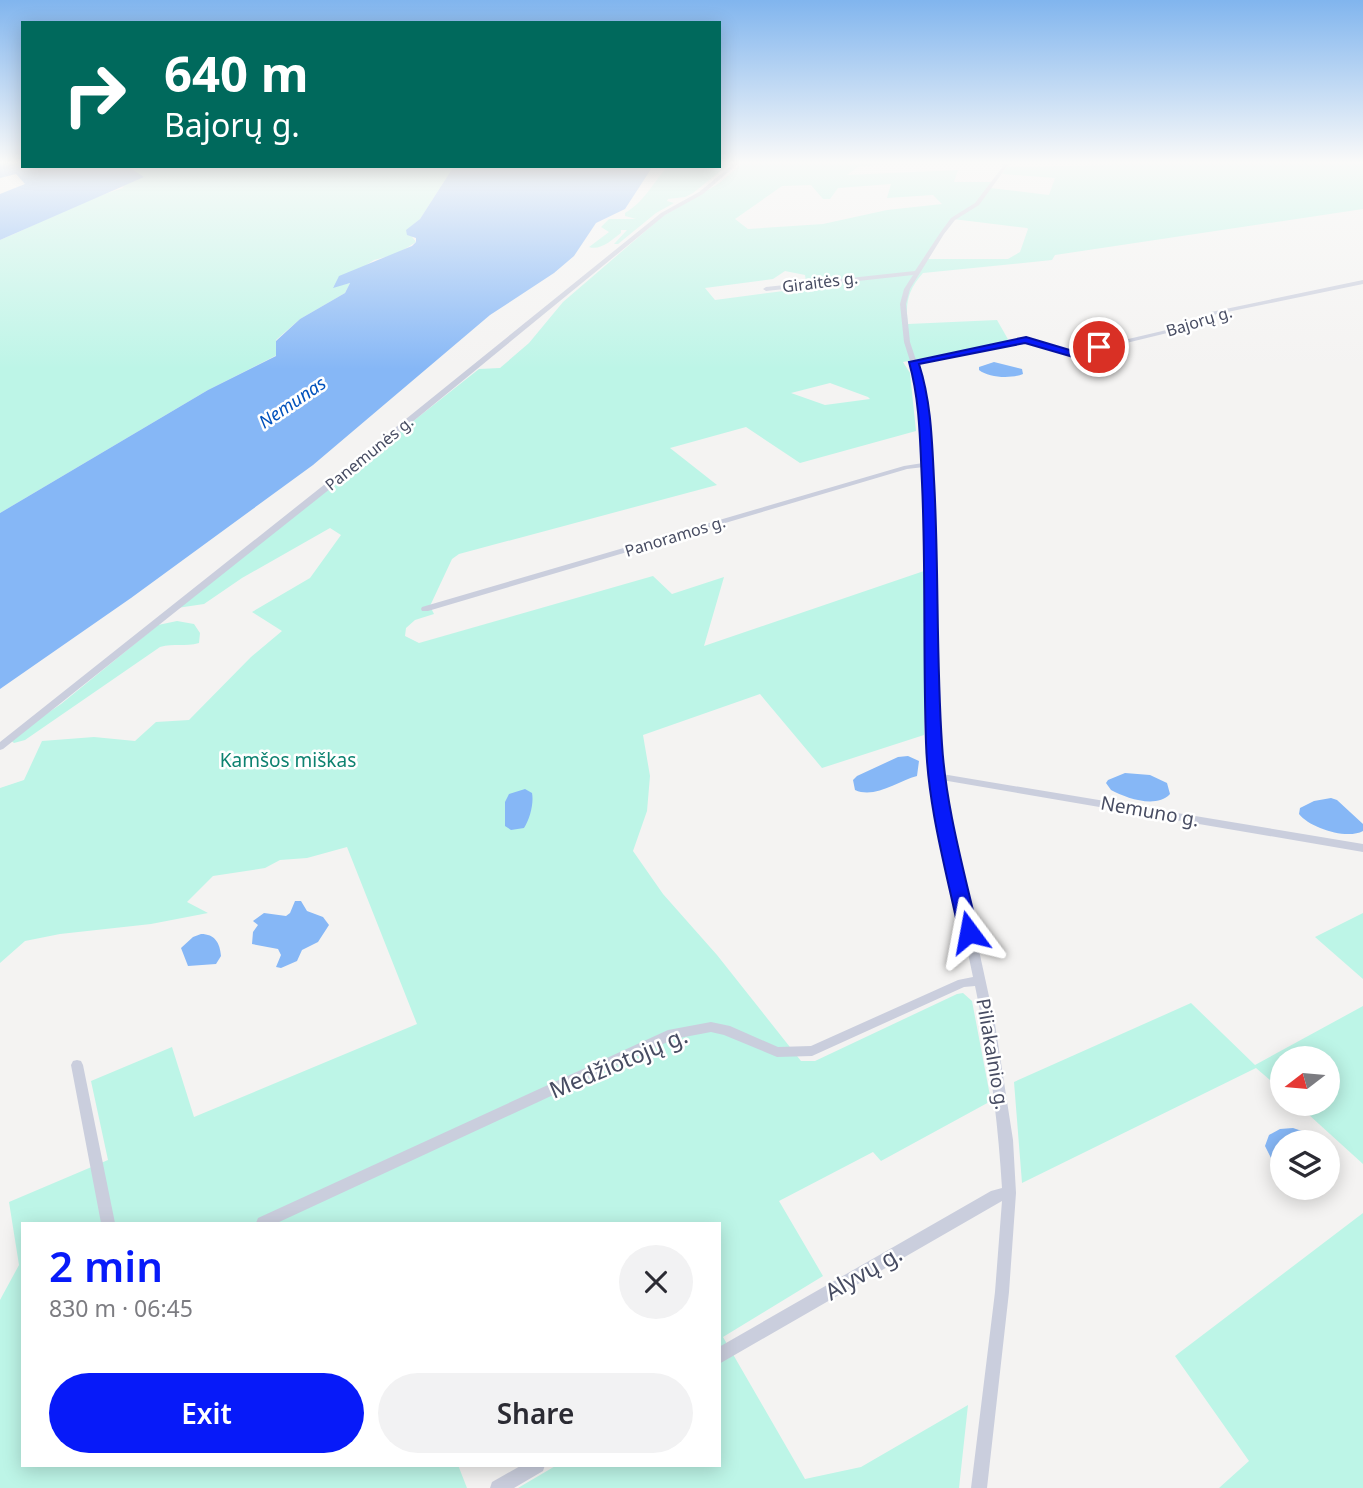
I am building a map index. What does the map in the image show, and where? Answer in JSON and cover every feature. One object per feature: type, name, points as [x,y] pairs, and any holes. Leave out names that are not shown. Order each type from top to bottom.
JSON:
[{"type":"street","name":"Panemunės g.","points":[[0,747],[337,480],[643,230]]},
{"type":"street","name":"Piliakalnio g.","points":[[945,230],[916,272],[903,304],[905,327],[922,396],[931,542],[933,732],[937,776],[944,825],[980,980],[1003,1114],[1009,1192],[1002,1292],[979,1488]]},
{"type":"street","name":"Giraitės g.","points":[[766,289],[916,272]]},
{"type":"street","name":"Bajorų g.","points":[[914,362],[1026,340],[1073,354],[1194,325],[1211,314],[1363,282]]},
{"type":"street","name":"Panoramos g.","points":[[425,609],[906,467],[925,464]]},
{"type":"street","name":"Nemuno g.","points":[[937,776],[1363,848]]},
{"type":"street","name":"Medžiotojų g.","points":[[265,1222],[671,1034],[711,1027],[726,1030],[777,1052],[812,1051],[962,983],[980,980]]},
{"type":"street","points":[[77,1065],[108,1222]]},
{"type":"street","name":"Alyvų g.","points":[[721,1355],[996,1195],[1009,1192]]},
{"type":"street","points":[[498,1488],[534,1467]]},
{"type":"green space","points":[[21,230],[407,230],[416,242],[397,254],[374,260],[333,287],[350,283],[345,293],[300,319],[276,340],[277,355],[208,390],[0,513],[0,240]]},
{"type":"green space","points":[[607,230],[621,230],[610,242],[589,247],[609,232]]},
{"type":"green space","points":[[627,230],[635,230],[618,244],[614,244]]},
{"type":"green space","name":"Kamšos miškas","points":[[646,230],[944,230],[923,259],[1008,259],[1020,252],[1027,230],[1219,230],[1055,255],[1052,260],[923,273],[909,297],[908,324],[997,320],[1009,341],[903,362],[910,373],[916,431],[800,463],[746,427],[670,448],[717,485],[459,554],[452,559],[430,606],[434,614],[415,620],[406,628],[405,636],[419,643],[653,576],[672,594],[724,577],[704,646],[924,571],[924,735],[822,768],[760,694],[643,735],[650,776],[647,811],[633,851],[663,894],[717,955],[801,1061],[815,1061],[957,994],[963,993],[972,1001],[991,1101],[881,1161],[873,1152],[779,1201],[823,1276],[723,1337],[805,1479],[861,1467],[968,1405],[959,1488],[518,1488],[554,1467],[721,1467],[721,1222],[21,1222],[21,1467],[459,1467],[467,1488],[0,1488],[0,1300],[19,1265],[9,1202],[108,1160],[91,1081],[172,1047],[194,1117],[417,1024],[347,847],[307,858],[280,860],[265,868],[213,876],[187,902],[208,913],[151,924],[60,934],[25,941],[0,963],[0,788],[24,780],[42,741],[94,737],[135,741],[156,722],[189,720],[251,657],[282,631],[252,612],[310,578],[341,535],[330,528],[242,578],[204,604],[177,608],[479,369],[500,368],[529,343],[563,302]],"holes":[[[785,271],[805,275],[807,288],[715,300],[705,288],[773,279]],[[830,383],[868,397],[870,399],[825,405],[791,393]]]},
{"type":"green space","points":[[177,621],[194,624],[200,633],[199,643],[160,647],[25,740],[14,743],[9,739],[61,704],[158,625]]},
{"type":"green space","points":[[1363,913],[1363,979],[1315,937]]},
{"type":"green space","points":[[1191,1003],[1255,1065],[1270,1057],[1270,1080],[1256,1068],[1022,1183],[1014,1082]]},
{"type":"green space","points":[[1363,1006],[1363,1164],[1340,1143],[1340,1130],[1326,1130],[1310,1116],[1340,1116],[1340,1046],[1290,1046]]},
{"type":"green space","points":[[1363,1213],[1363,1488],[1219,1488],[1249,1461],[1175,1356]]},
{"type":"water","points":[[0,230],[22,230],[0,240]]},
{"type":"water","name":"Nemunas","points":[[406,230],[591,230],[574,256],[554,273],[490,315],[313,465],[131,598],[0,689],[0,513],[208,390],[276,356],[276,341],[300,319],[345,293],[350,283],[333,288],[339,276],[412,246],[416,238],[407,235]]},
{"type":"water","points":[[994,362],[1022,369],[1023,374],[1000,377],[979,370],[979,367]]},
{"type":"water","points":[[908,756],[919,761],[917,776],[878,791],[855,790],[853,780],[857,776],[898,757]]},
{"type":"water","points":[[1125,773],[1150,775],[1167,783],[1170,794],[1157,801],[1141,801],[1111,790],[1106,783],[1108,780]]},
{"type":"water","points":[[525,789],[532,793],[530,816],[524,828],[511,830],[505,826],[505,802],[509,794]]},
{"type":"water","points":[[1331,798],[1337,800],[1363,824],[1363,831],[1348,834],[1329,831],[1311,824],[1299,814],[1300,808],[1314,801]]},
{"type":"water","points":[[295,901],[301,901],[307,911],[323,917],[329,925],[318,942],[302,950],[297,961],[281,968],[276,967],[281,955],[278,949],[252,944],[253,932],[258,925],[253,921],[264,913],[286,916]]},
{"type":"water","points":[[201,934],[216,940],[221,956],[216,964],[188,966],[181,948],[193,937]]},
{"type":"water","points":[[1270,1134],[1270,1156],[1265,1146]]},
{"type":"route","points":[[969,932],[942,814],[934,746],[932,559],[925,427],[921,386],[914,362],[1026,340],[1073,354],[1099,347]]}]
